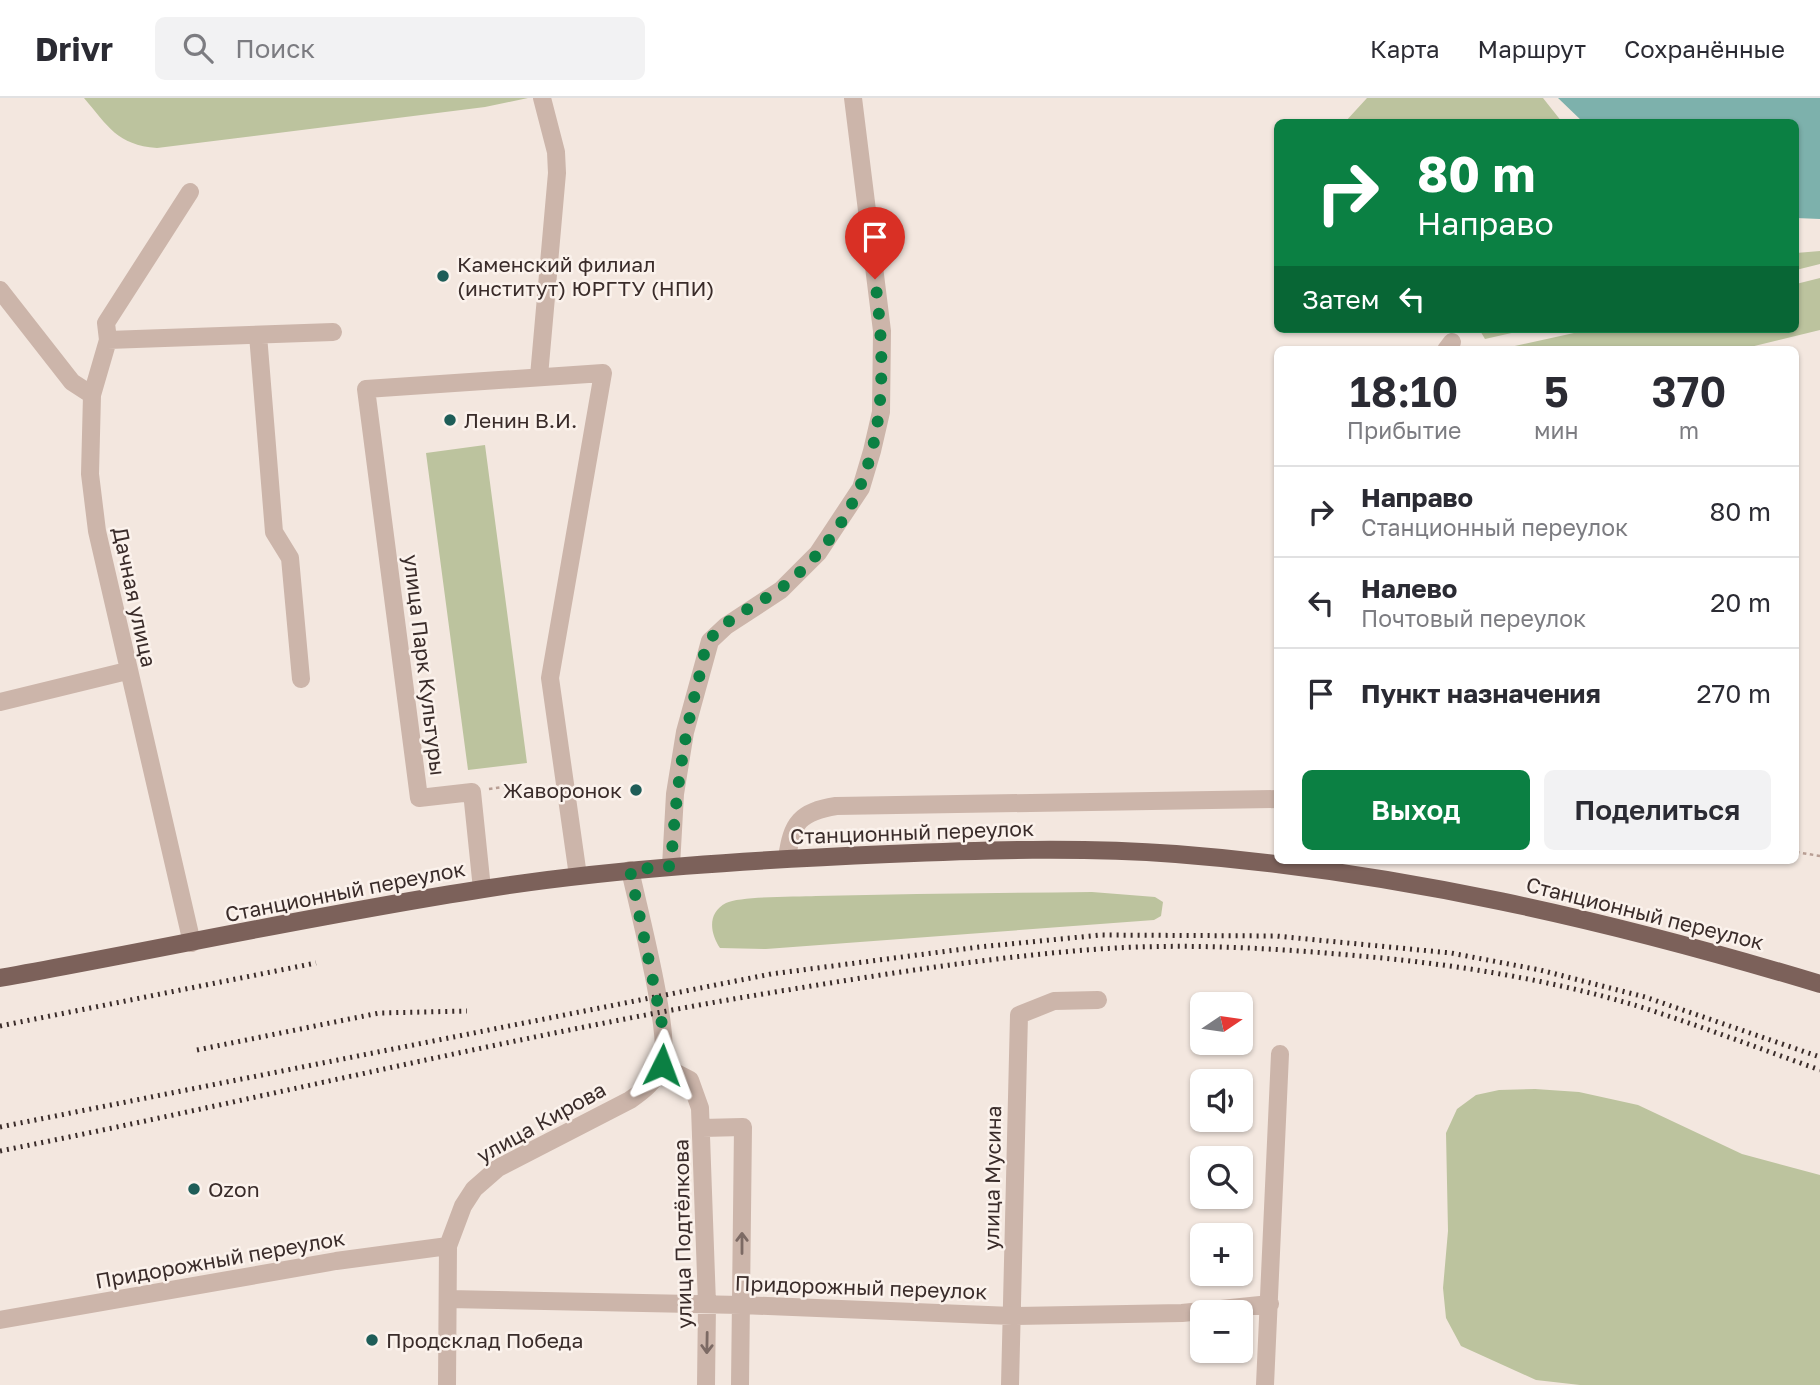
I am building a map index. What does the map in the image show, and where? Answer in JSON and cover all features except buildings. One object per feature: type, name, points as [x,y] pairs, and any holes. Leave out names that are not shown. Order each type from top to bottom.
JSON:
[{"type":"main road","name":"Станционный переулок","points":[[0,978],[482,889],[671,866],[787,858],[967,851],[1170,853],[1274,863]]},
{"type":"main road","name":"Станционный переулок","points":[[1280,864],[1415,883],[1635,930],[1820,984]]},
{"type":"street","points":[[542,98],[556,152],[557,173],[539,376],[603,373],[550,678],[578,876]]},
{"type":"street","points":[[671,866],[675,793],[685,732],[710,641],[726,626],[781,590],[818,554],[861,488],[872,451],[881,412],[882,331],[853,98]]},
{"type":"street","name":"Дачная улица","points":[[190,192],[106,323],[108,340],[92,395],[90,474],[97,531],[127,671],[164,815],[192,943]]},
{"type":"street","points":[[0,290],[72,382],[92,395]]},
{"type":"street","points":[[108,340],[334,332]]},
{"type":"street","points":[[258,335],[274,532],[290,558],[301,679]]},
{"type":"street","name":"улица Парк Культуры","points":[[482,889],[472,792],[419,798],[366,389],[539,376]]},
{"type":"street","points":[[0,702],[127,671]]},
{"type":"street","points":[[787,858],[790,836],[801,818],[810,812],[836,806],[1274,799]]},
{"type":"street","points":[[630,870],[663,1029],[662,1065],[690,1080],[697,1091],[702,1128]]},
{"type":"street","name":"улица Мусина","points":[[1010,1385],[1019,1015],[1054,1001],[1098,1000]]},
{"type":"street","points":[[1265,1385],[1280,1054]]},
{"type":"street","name":"улица Кирова","points":[[447,1385],[448,1246],[463,1206],[484,1178],[630,1100],[645,1090],[662,1065]]},
{"type":"street","name":"улица Подтёлкова","points":[[706,1385],[707,1304],[702,1128],[743,1127],[740,1385]]},
{"type":"street","name":"Придорожный переулок","points":[[0,1320],[336,1262],[448,1246]]},
{"type":"street","name":"Придорожный переулок","points":[[449,1299],[741,1305],[1012,1316],[1182,1313],[1270,1304]]},
{"type":"path","points":[[472,792],[517,785]]},
{"type":"path","points":[[1799,852],[1820,856]]},
{"type":"green space","points":[[84,98],[528,98],[485,107],[157,148],[132,143],[114,132]]},
{"type":"green space","points":[[1367,98],[1543,98],[1560,119],[1348,119]]},
{"type":"green space","points":[[1820,251],[1820,264],[1799,269],[1799,253]]},
{"type":"green space","points":[[1820,278],[1820,330],[1754,346],[1515,346],[1574,333],[1799,333],[1799,283]]},
{"type":"green space","points":[[1481,333],[1511,333],[1485,339]]},
{"type":"green space","points":[[485,445],[527,763],[468,770],[426,453]]},
{"type":"green space","points":[[1092,892],[1155,897],[1163,902],[1161,916],[1154,920],[766,949],[720,948],[712,930],[713,918],[720,907],[743,899]]},
{"type":"green space","points":[[1499,1090],[1579,1092],[1638,1105],[1742,1154],[1820,1175],[1820,1385],[1580,1385],[1536,1380],[1461,1346],[1446,1318],[1443,1288],[1448,1231],[1446,1133],[1457,1109],[1476,1095]]},
{"type":"water","points":[[1558,98],[1820,98],[1820,219],[1799,218],[1799,119],[1580,119]]},
{"type":"railway","points":[[0,1127],[771,974],[979,947],[1101,935],[1276,936],[1451,953],[1540,970],[1645,997],[1820,1057]]},
{"type":"railway","points":[[0,1151],[461,1052],[739,998],[964,963],[1132,947],[1197,946],[1295,951],[1396,959],[1504,974],[1575,989],[1644,1008],[1820,1070]]},
{"type":"railway","points":[[0,1026],[316,963]]},
{"type":"railway","points":[[197,1050],[379,1013],[467,1011]]},
{"type":"place","name":"Каменский филиал (институт) ЮРГТУ (НПИ)","points":[[443,276]]},
{"type":"place","name":"Ленин В.И.","points":[[450,420]]},
{"type":"place","name":"Жаворонок","points":[[636,790]]},
{"type":"place","name":"Ozon","points":[[194,1189]]},
{"type":"place","name":"Продсклад Победа","points":[[372,1340]]},
{"type":"route","points":[[662,1065],[663,1029],[630,870],[671,866],[675,793],[685,732],[710,641],[726,626],[781,590],[803,570],[831,537],[861,488],[881,412],[884,376],[882,331],[875,279]]}]
